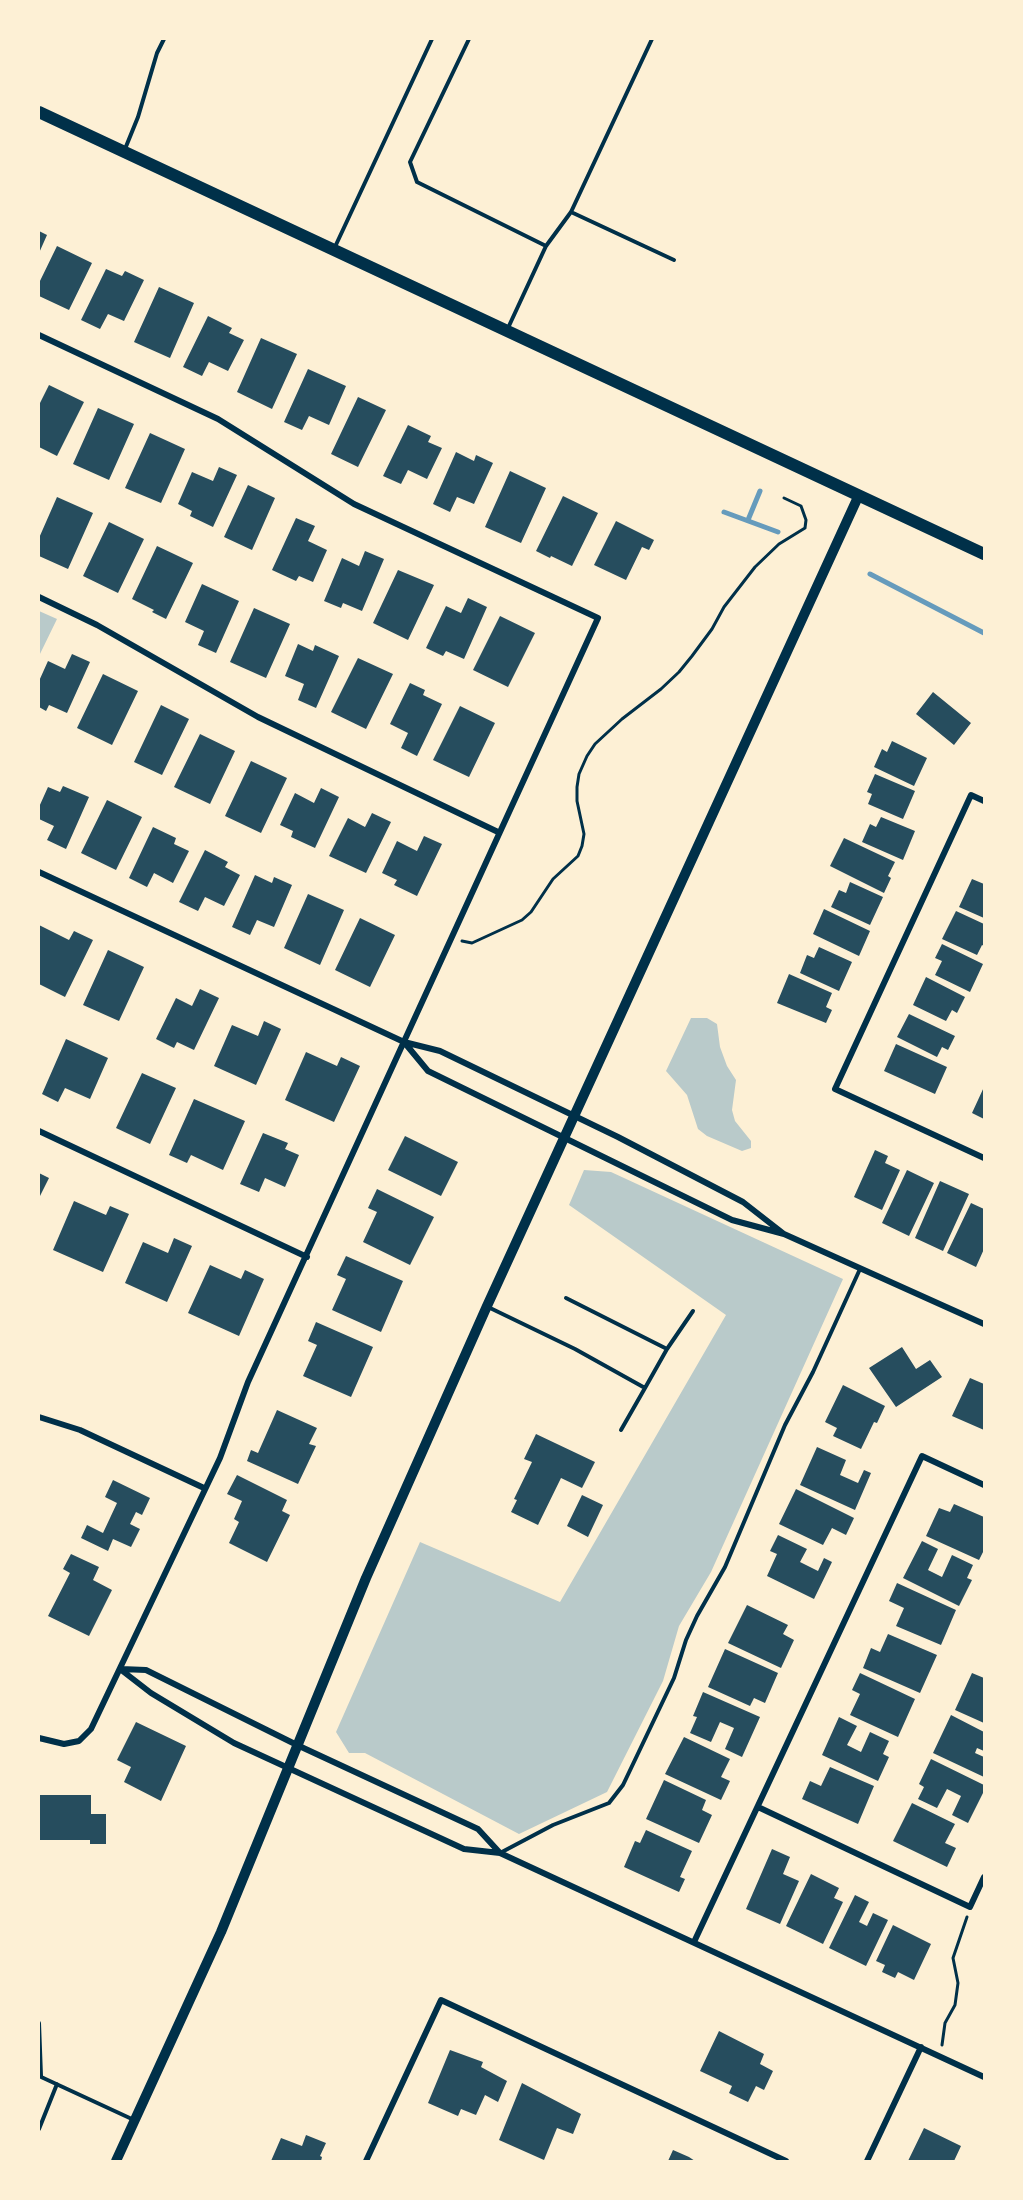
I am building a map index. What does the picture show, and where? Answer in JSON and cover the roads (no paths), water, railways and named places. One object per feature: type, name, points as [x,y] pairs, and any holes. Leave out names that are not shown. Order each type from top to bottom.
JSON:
[{"type":"main road","points":[[39,112],[984,554]]},
{"type":"street","points":[[39,335],[218,419],[354,504],[598,618],[248,1382],[220,1458],[91,1729],[79,1741],[64,1744],[39,1738]]},
{"type":"street","points":[[116,2161],[221,1932],[366,1578],[487,1306],[858,496]]},
{"type":"street","points":[[39,597],[97,625],[258,717],[498,832]]},
{"type":"street","points":[[984,801],[971,795],[834,1089],[984,1158]]},
{"type":"street","points":[[39,872],[404,1042],[440,1051],[574,1116],[743,1202],[784,1234]]},
{"type":"street","points":[[404,1042],[428,1071],[732,1220],[784,1234],[983,1322]]},
{"type":"street","points":[[39,1131],[307,1257]]},
{"type":"street","points":[[39,1417],[80,1430],[204,1488]]},
{"type":"street","points":[[694,1942],[922,1456],[984,1485]]},
{"type":"street","points":[[120,1669],[146,1670],[297,1745],[478,1829],[500,1853]]},
{"type":"street","points":[[120,1669],[151,1693],[234,1743],[464,1849],[500,1853],[984,2077]]},
{"type":"street","points":[[758,1807],[970,1907],[984,1877]]},
{"type":"street","points":[[366,2161],[441,2000],[786,2161]]},
{"type":"street","points":[[867,2161],[921,2047]]},
{"type":"lane","points":[[124,152],[164,39]]},
{"type":"lane","points":[[333,249],[432,39]]},
{"type":"lane","points":[[469,39],[410,162],[417,182],[546,246]]},
{"type":"lane","points":[[507,331],[546,246],[571,212],[652,39]]},
{"type":"lane","points":[[571,212],[674,260]]},
{"type":"lane","points":[[500,1853],[552,1825],[609,1803],[623,1785],[674,1678],[686,1640],[697,1616],[725,1568],[785,1425],[813,1372],[861,1268]]},
{"type":"lane","points":[[566,1298],[667,1349]]},
{"type":"lane","points":[[487,1306],[645,1388]]},
{"type":"lane","points":[[621,1430],[667,1349],[693,1311]]},
{"type":"lane","points":[[39,2023],[40,2076],[135,2121]]},
{"type":"lane","points":[[39,2129],[57,2084]]},
{"type":"waterway","points":[[748,520],[760,491]]},
{"type":"waterway","points":[[724,512],[778,532]]},
{"type":"waterway","points":[[870,574],[984,633]]}]
